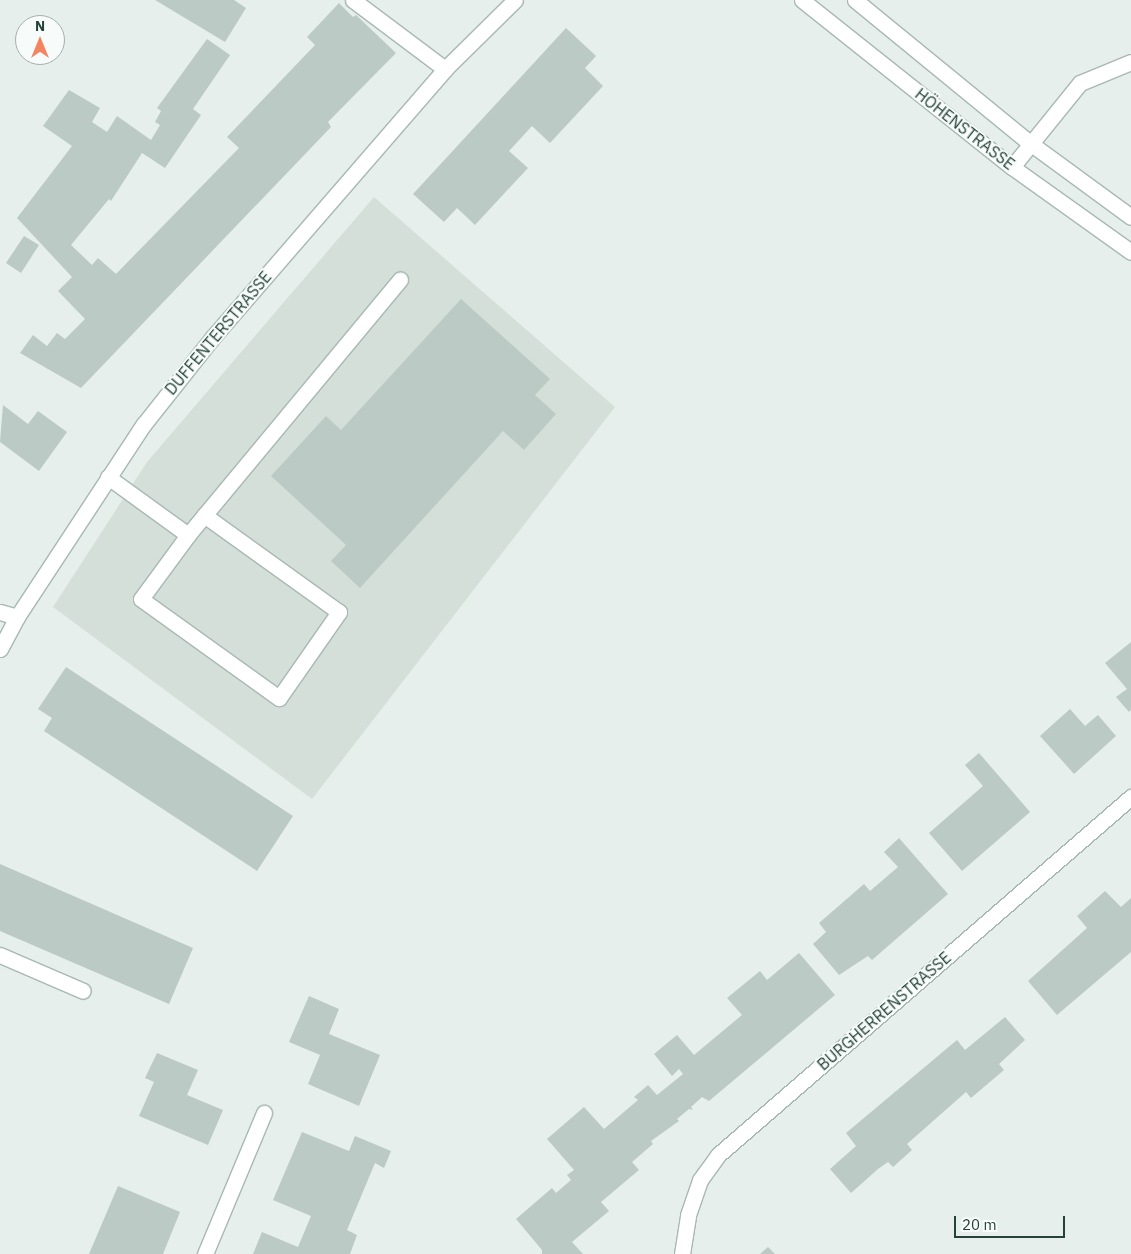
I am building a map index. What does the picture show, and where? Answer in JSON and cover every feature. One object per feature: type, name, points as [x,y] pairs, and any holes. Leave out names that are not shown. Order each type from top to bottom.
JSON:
[{"type":"street","points":[[353,0],[445,69]]},
{"type":"street","name":"DUFFENTERSTRASSE","points":[[0,649],[17,617],[144,424],[212,337],[445,69],[515,0]]},
{"type":"street","name":"HÖHENSTRASSE","points":[[802,0],[1012,167],[1131,252]]},
{"type":"street","name":"HÖHENSTRASSE","points":[[855,0],[1030,143],[1131,217]]},
{"type":"street","points":[[1012,167],[1080,83],[1131,62]]},
{"type":"street","points":[[204,515],[338,612],[279,698],[142,599],[204,515],[400,280]]},
{"type":"street","points":[[108,477],[188,535]]},
{"type":"street","points":[[0,612],[17,617]]},
{"type":"street","name":"BURGHERRENSTRASSE","points":[[682,1254],[688,1216],[700,1180],[718,1155],[1131,797]]},
{"type":"street","points":[[0,955],[83,991]]},
{"type":"street","points":[[205,1254],[264,1113]]},
{"type":"shaded area","points":[[374,197],[615,407],[312,799],[53,607],[147,462]]},
{"type":"building","points":[[155,0],[234,0],[246,8],[225,42]]},
{"type":"building","points":[[339,3],[353,17],[356,15],[396,53],[328,122],[331,127],[81,388],[20,353],[33,335],[47,346],[57,333],[65,339],[85,319],[58,291],[72,277],[17,218],[72,146],[43,126],[69,90],[100,108],[92,122],[107,132],[117,116],[151,140],[160,125],[155,122],[161,111],[157,108],[207,39],[230,55],[193,109],[201,115],[165,168],[142,153],[111,201],[109,199],[71,245],[92,265],[98,258],[116,274],[239,148],[227,137],[315,45],[307,37]]},
{"type":"building","points":[[566,28],[596,56],[585,68],[603,86],[550,143],[532,126],[509,151],[528,168],[475,225],[457,208],[444,222],[413,194]]},
{"type":"building","points":[[24,236],[39,245],[21,273],[6,263]]},
{"type":"building","points":[[461,299],[550,379],[535,395],[556,414],[524,450],[503,431],[360,588],[331,561],[346,545],[271,476],[326,416],[341,430]]},
{"type":"building","points":[[3,405],[28,424],[38,411],[67,432],[39,471],[0,442]]},
{"type":"building","points":[[1131,642],[1131,710],[1129,712],[1116,697],[1127,689],[1105,663]]},
{"type":"building","points":[[66,667],[293,816],[257,871],[44,731],[52,718],[38,709]]},
{"type":"building","points":[[1070,709],[1085,726],[1098,715],[1116,736],[1074,774],[1040,736]]},
{"type":"building","points":[[979,753],[1030,812],[962,871],[929,833],[983,786],[965,765]]},
{"type":"building","points":[[899,838],[948,894],[872,960],[868,956],[839,975],[813,944],[826,932],[819,923],[864,884],[870,891],[898,867],[884,852]]},
{"type":"building","points":[[0,864],[193,948],[169,1004],[0,931]]},
{"type":"building","points":[[1105,891],[1121,907],[1131,898],[1131,952],[1057,1015],[1028,981],[1087,928],[1077,916]]},
{"type":"building","points":[[799,953],[835,995],[709,1101],[702,1097],[691,1107],[693,1110],[689,1109],[677,1119],[679,1121],[651,1141],[653,1144],[632,1162],[639,1170],[601,1202],[609,1211],[572,1242],[583,1254],[542,1254],[542,1250],[516,1219],[552,1188],[556,1193],[571,1180],[567,1175],[574,1170],[547,1139],[584,1107],[604,1129],[638,1100],[634,1097],[648,1085],[657,1095],[683,1074],[679,1069],[672,1076],[654,1054],[677,1035],[694,1055],[742,1015],[727,998],[760,971],[767,980]]},
{"type":"building","points":[[309,996],[339,1009],[329,1034],[380,1055],[359,1106],[308,1084],[320,1055],[289,1042]]},
{"type":"building","points":[[1005,1017],[1025,1040],[999,1064],[1004,1070],[971,1098],[966,1092],[907,1144],[912,1150],[893,1167],[888,1162],[851,1193],[830,1169],[856,1146],[846,1133],[957,1040],[965,1050]]},
{"type":"building","points":[[157,1053],[198,1070],[187,1095],[223,1110],[208,1145],[139,1116],[154,1082],[145,1078]]},
{"type":"building","points":[[302,1132],[349,1151],[355,1136],[391,1151],[384,1168],[375,1163],[347,1230],[357,1235],[350,1254],[253,1254],[262,1232],[298,1247],[311,1216],[273,1200]]},
{"type":"building","points":[[118,1186],[180,1212],[163,1254],[89,1254]]},
{"type":"building","points":[[768,1247],[775,1254],[760,1254]]}]
